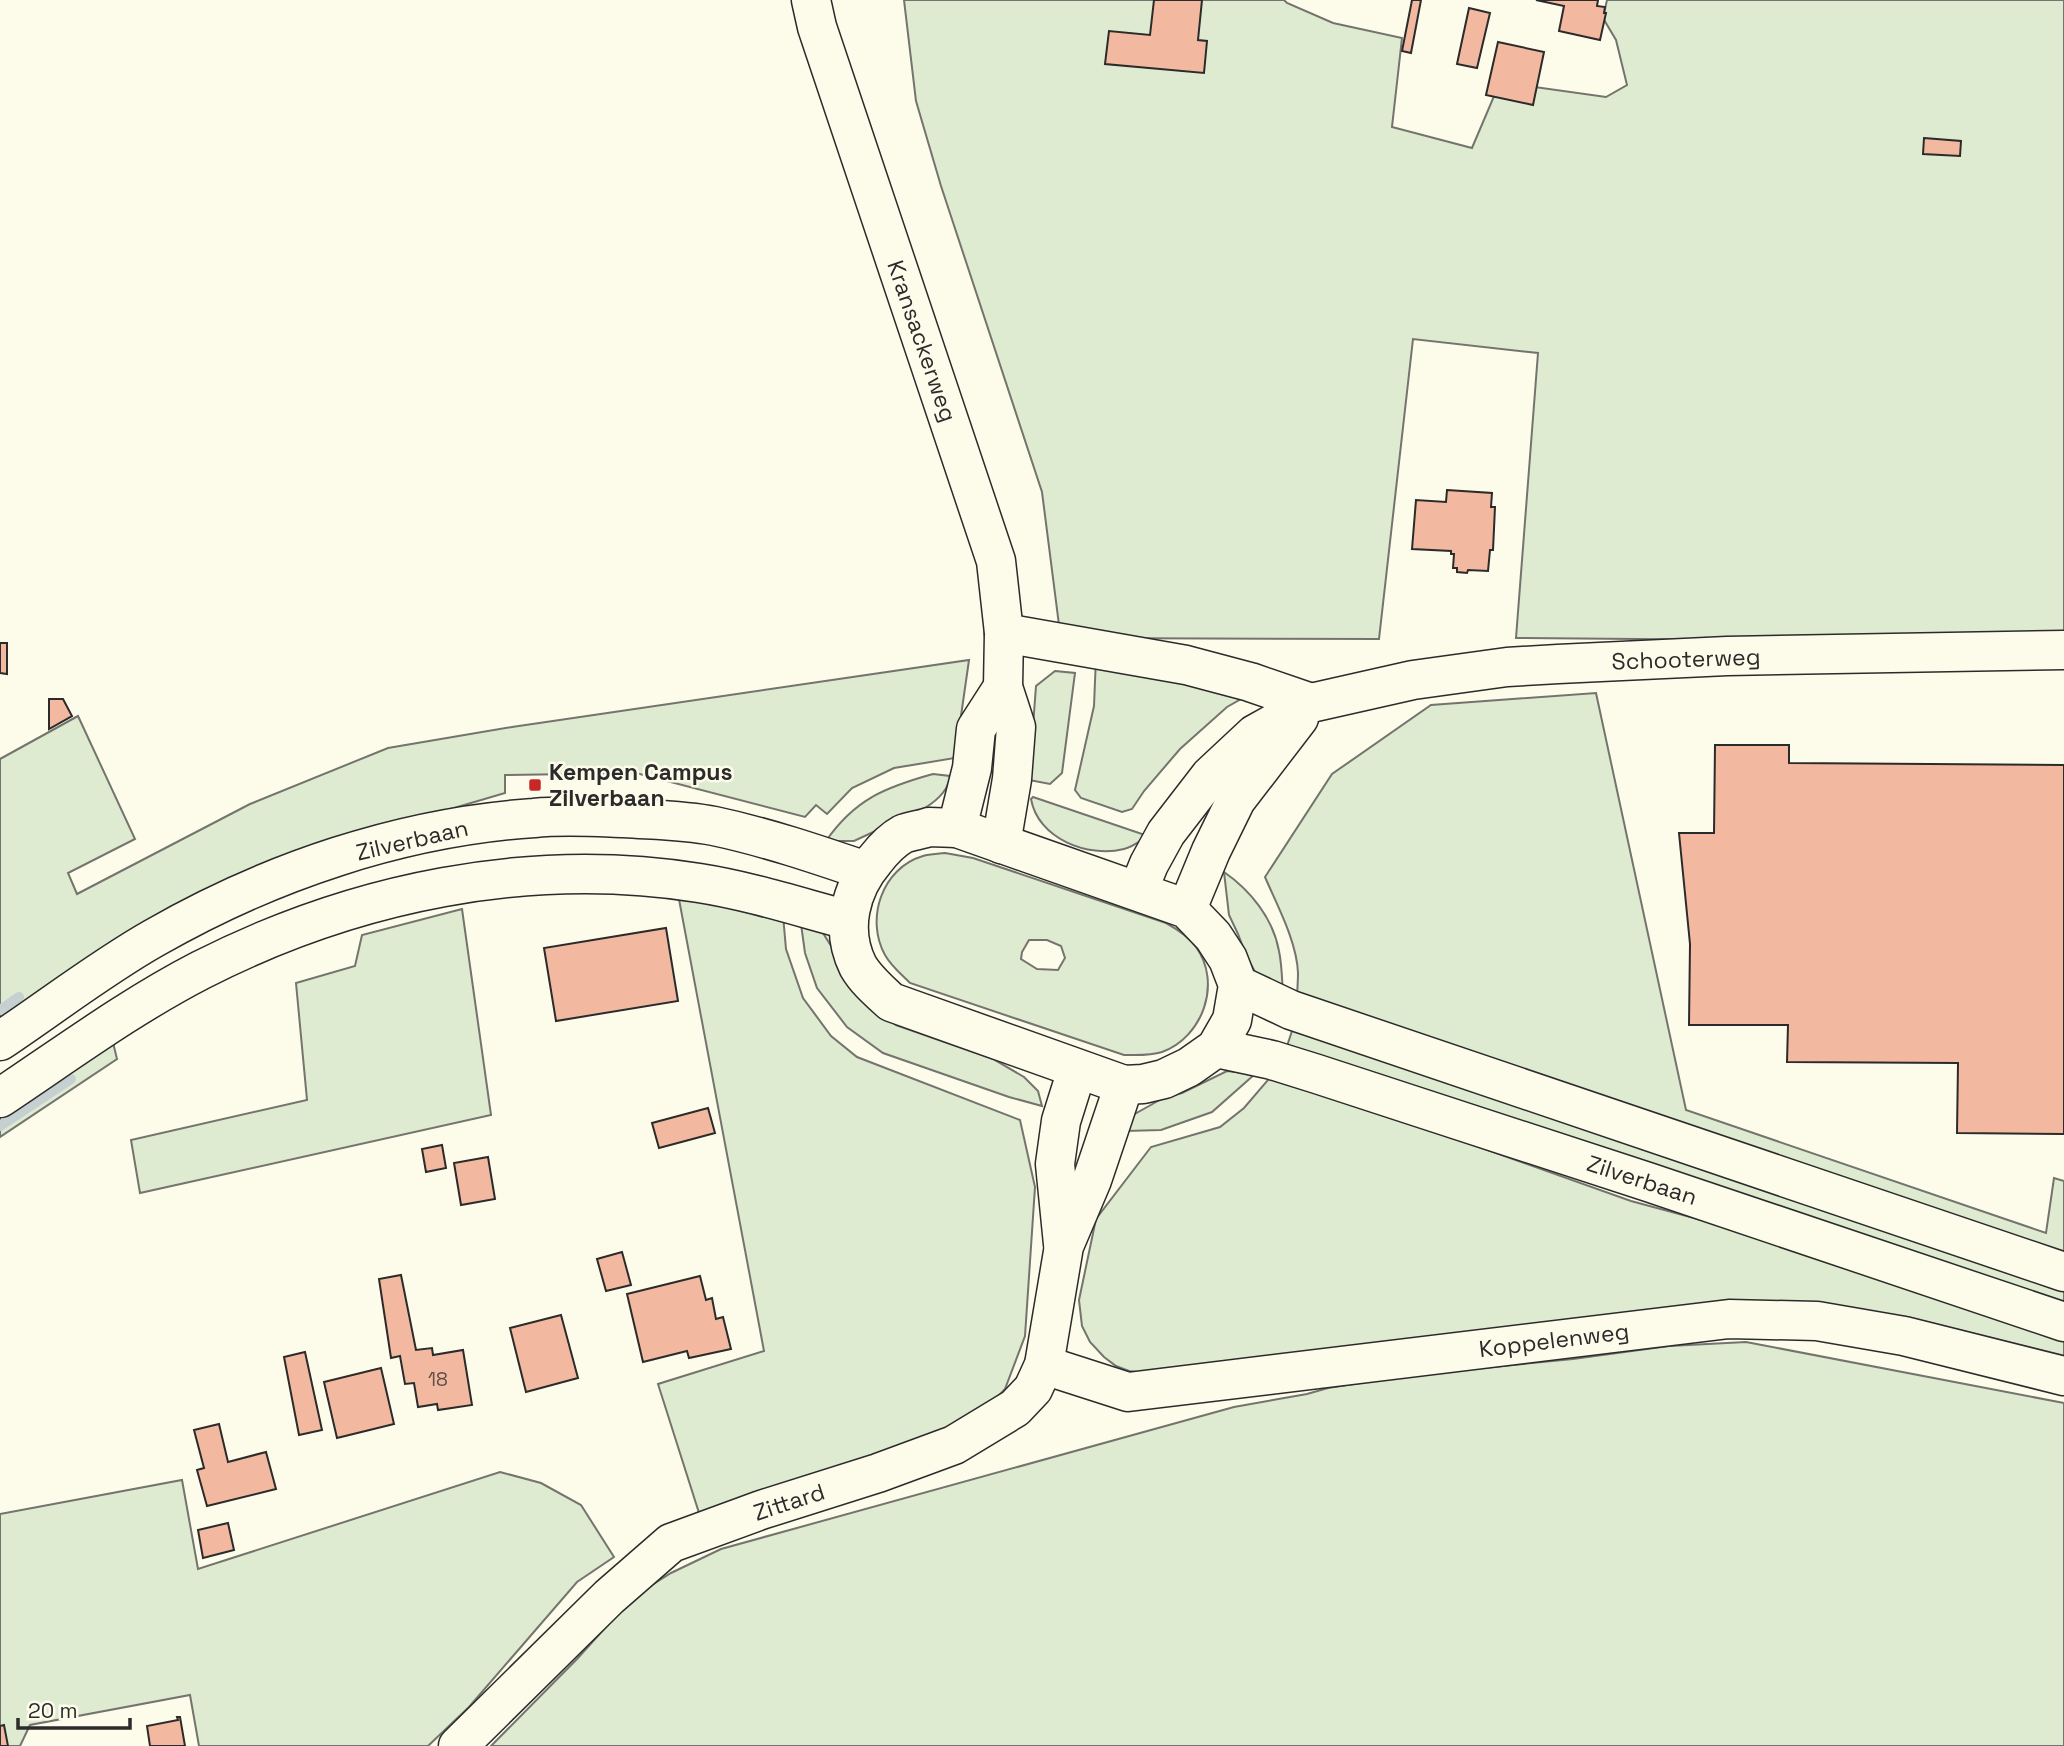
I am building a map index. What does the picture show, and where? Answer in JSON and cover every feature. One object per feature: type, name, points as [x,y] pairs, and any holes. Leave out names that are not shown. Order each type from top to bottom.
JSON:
[{"type":"main road","name":"Kransackerweg","points":[[811,0],[817,27],[996,561],[1004,633],[1003,687],[1016,727],[1012,779],[1001,844]]},
{"type":"main road","points":[[1004,633],[1186,666],[1250,682],[1311,703],[1237,800],[1186,909]]},
{"type":"main road","name":"Schooterweg","points":[[1138,891],[1166,833],[1210,776],[1255,734],[1311,703],[1403,682],[1507,667],[1727,656],[2064,650]]},
{"type":"main road","points":[[957,828],[972,768],[976,729],[1003,687]]},
{"type":"main road","name":"Zilverbaan","points":[[0,1041],[142,946],[187,920],[252,888],[328,860],[400,838],[535,817],[668,820],[711,825],[762,837],[866,871]]},
{"type":"main road","points":[[929,827],[957,828],[1001,844],[1186,909],[1213,936],[1228,960],[1238,985],[1232,1020],[1216,1048],[1189,1068],[1164,1079],[1124,1085],[891,1002],[871,984],[858,966],[850,944],[848,920],[853,895],[866,871],[883,850],[903,834],[929,827]]},
{"type":"main road","points":[[0,1098],[136,1007],[200,971],[261,941],[300,926],[413,892],[531,875],[665,878],[748,892],[848,920]]},
{"type":"main road","name":"Zilverbaan","points":[[1238,985],[1291,1010],[2064,1272]]},
{"type":"main road","name":"Zilverbaan","points":[[1216,1048],[1272,1060],[1330,1078],[2064,1322]]},
{"type":"main road","name":"Zittard","points":[[1064,1246],[1055,1164],[1061,1121],[1077,1070]]},
{"type":"main road","name":"Zittard","points":[[458,1746],[609,1597],[671,1543],[954,1445],[1015,1408],[1033,1389],[1044,1364],[1064,1246],[1092,1180],[1124,1085]]},
{"type":"main road","name":"Koppelenweg","points":[[1044,1364],[1128,1392],[1729,1319],[1817,1321],[1904,1336],[2064,1376]]},
{"type":"green space","points":[[904,0],[1284,0],[1333,23],[1402,38],[1392,127],[1472,148],[1500,82],[1606,97],[1627,85],[1616,40],[1603,18],[1607,0],[2064,0],[2064,636],[1972,642],[1516,638],[1538,353],[1413,339],[1379,639],[1078,638],[1059,625],[1042,492],[941,186],[916,101]]},
{"type":"green space","points":[[1096,657],[1273,681],[1227,707],[1180,749],[1132,809],[1122,812],[1081,798],[1075,790],[1094,706]]},
{"type":"green space","points":[[969,660],[955,758],[894,768],[852,788],[827,814],[816,805],[805,817],[636,773],[505,775],[505,793],[376,831],[0,1029],[0,759],[78,716],[135,839],[68,873],[77,894],[250,804],[388,748],[512,727]]},
{"type":"green space","points":[[1055,671],[1075,673],[1062,773],[1050,784],[1029,780],[1036,686]]},
{"type":"green space","points":[[1596,693],[1686,1110],[2046,1233],[2054,1178],[2064,1181],[2064,1261],[1297,1001],[1298,973],[1294,949],[1265,877],[1332,774],[1431,705]]},
{"type":"green space","points":[[933,774],[950,776],[949,781],[941,795],[925,808],[854,841],[826,841],[860,805],[886,790]]},
{"type":"green space","points":[[1033,797],[1148,836],[1124,849],[1095,851],[1081,848],[1054,835],[1043,825],[1031,799]]},
{"type":"green space","points":[[945,853],[973,858],[1166,923],[1178,930],[1196,947],[1204,961],[1207,992],[1198,1022],[1176,1045],[1162,1052],[1124,1055],[910,983],[893,966],[879,941],[877,911],[881,896],[897,871],[909,862],[923,856]],"holes":[[[1029,940],[1047,940],[1061,946],[1065,958],[1058,970],[1037,969],[1021,959]]]},
{"type":"green space","points":[[1224,872],[1251,896],[1272,927],[1280,956],[1283,995],[1255,972],[1246,955],[1229,915]]},
{"type":"green space","points":[[678,894],[783,915],[786,949],[803,998],[831,1036],[857,1057],[1020,1120],[1035,1187],[1025,1336],[1005,1389],[960,1437],[700,1516],[658,1384],[764,1351]]},
{"type":"green space","points":[[462,909],[491,1115],[140,1193],[131,1140],[307,1100],[296,983],[355,966],[362,935]]},
{"type":"green space","points":[[800,917],[823,933],[864,999],[896,1025],[993,1059],[1024,1077],[1038,1091],[1042,1106],[883,1053],[847,1027],[817,988],[805,953]]},
{"type":"green space","points":[[1294,1025],[2064,1283],[2064,1310],[1286,1049]]},
{"type":"green space","points":[[111,1034],[117,1059],[0,1137],[0,1110]]},
{"type":"green space","points":[[1227,1071],[1255,1074],[1212,1112],[1161,1130],[1126,1131],[1133,1115],[1163,1098],[1182,1093]]},
{"type":"green space","points":[[1273,1074],[1631,1201],[1835,1256],[2064,1333],[2064,1368],[1857,1319],[1152,1374],[1116,1366],[1090,1342],[1082,1326],[1079,1300],[1096,1219],[1151,1147],[1220,1127],[1244,1108]]},
{"type":"green space","points":[[1746,1342],[2064,1403],[2064,1746],[491,1746],[577,1659],[633,1597],[671,1573],[721,1549],[1234,1407],[1328,1388],[1412,1375],[1573,1359],[1669,1346]]},
{"type":"green space","points":[[500,1472],[541,1483],[581,1505],[614,1557],[577,1582],[469,1707],[428,1746],[199,1746],[190,1695],[30,1725],[20,1746],[0,1746],[0,1514],[182,1480],[198,1569]]},
{"type":"building","points":[[1154,0],[1202,0],[1198,40],[1207,41],[1204,73],[1105,64],[1109,31],[1150,35]]},
{"type":"building","points":[[1412,0],[1421,0],[1411,53],[1402,51]]},
{"type":"building","points":[[1536,0],[1598,0],[1597,6],[1605,7],[1606,13],[1600,40],[1559,31],[1564,6]]},
{"type":"building","points":[[1469,8],[1490,13],[1477,68],[1457,64]]},
{"type":"building","points":[[1498,42],[1544,52],[1533,105],[1486,95]]},
{"type":"building","points":[[1924,138],[1961,141],[1960,156],[1923,154]]},
{"type":"building","points":[[1447,490],[1492,493],[1491,507],[1495,507],[1493,550],[1490,550],[1488,571],[1457,572],[1457,568],[1453,568],[1454,554],[1451,554],[1451,551],[1412,549],[1416,500],[1446,502]]},
{"type":"building","points":[[0,643],[7,643],[7,674],[0,673]]},
{"type":"building","points":[[49,699],[63,699],[72,716],[49,729]]},
{"type":"building","points":[[1715,745],[1789,745],[1789,763],[2064,765],[2064,1134],[1957,1133],[1958,1063],[1787,1062],[1788,1025],[1689,1025],[1690,944],[1679,833],[1714,833]]},
{"type":"building","points":[[666,928],[678,1001],[556,1021],[544,948]]},
{"type":"building","points":[[708,1108],[715,1133],[659,1148],[652,1123]]},
{"type":"building","points":[[442,1145],[446,1168],[426,1172],[422,1149]]},
{"type":"building","points":[[488,1157],[495,1199],[461,1205],[454,1163]]},
{"type":"building","points":[[622,1252],[631,1285],[606,1291],[597,1259]]},
{"type":"building","points":[[401,1275],[416,1350],[432,1348],[433,1355],[463,1350],[472,1405],[438,1410],[437,1404],[418,1407],[414,1383],[405,1384],[400,1356],[391,1358],[379,1279]]},
{"type":"building","points":[[700,1276],[706,1300],[712,1298],[716,1319],[723,1317],[731,1349],[689,1358],[687,1351],[643,1362],[627,1294]]},
{"type":"building","points":[[561,1315],[578,1378],[526,1392],[510,1328]]},
{"type":"building","points":[[305,1352],[322,1430],[299,1435],[284,1357]]},
{"type":"building","points":[[381,1368],[394,1424],[337,1438],[324,1382]]},
{"type":"building","points":[[219,1424],[228,1462],[266,1452],[276,1489],[207,1506],[197,1470],[204,1468],[194,1430]]},
{"type":"building","points":[[228,1523],[234,1550],[203,1558],[198,1530]]},
{"type":"building","points":[[177,1717],[180,1717],[185,1746],[150,1746],[147,1726],[178,1720]]},
{"type":"building","points":[[4,1725],[8,1746],[0,1746],[0,1726]]},
{"type":"waterway","points":[[0,1010],[19,997]]},
{"type":"waterway","points":[[0,1126],[71,1079]]},
{"type":"place","name":"Kempen Campus Zilverbaan","points":[[535,785]]}]
